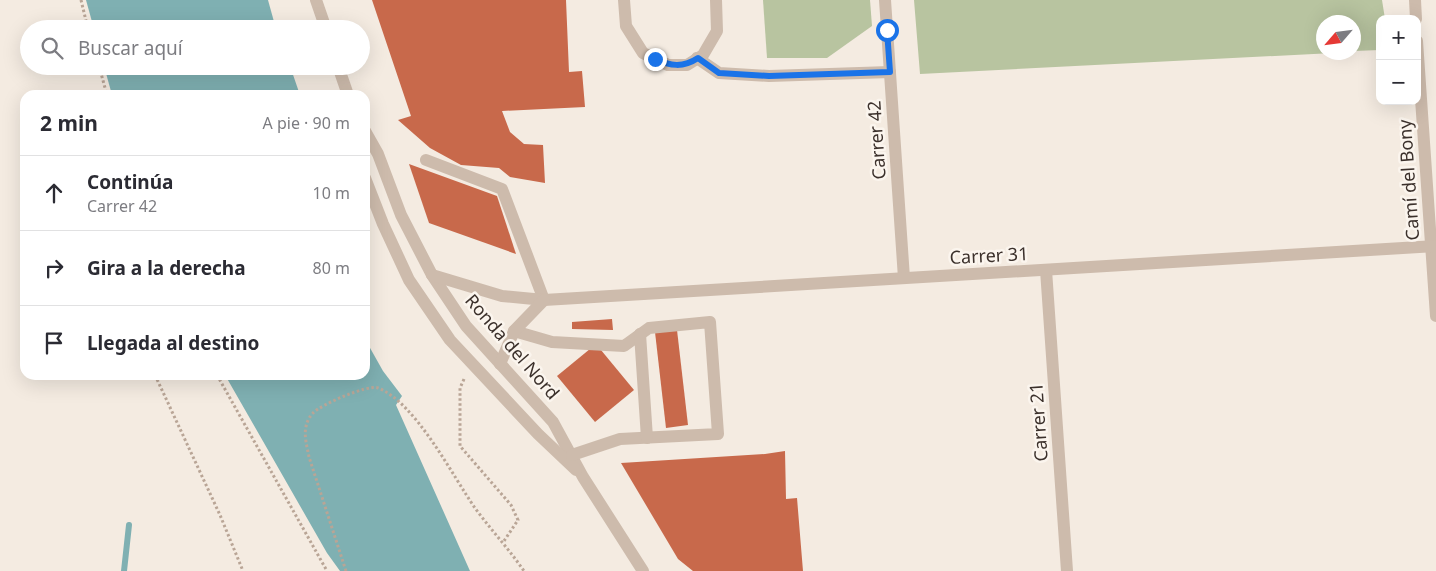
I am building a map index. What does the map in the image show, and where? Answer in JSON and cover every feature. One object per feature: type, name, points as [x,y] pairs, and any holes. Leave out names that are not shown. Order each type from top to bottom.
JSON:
[{"type":"street","points":[[316,0],[323,20]]},
{"type":"street","points":[[624,0],[626,26],[643,53],[668,65],[687,65],[703,55],[717,31],[716,0]]},
{"type":"street","name":"Carrer 42","points":[[885,0],[904,278]]},
{"type":"street","points":[[1414,0],[1416,15]]},
{"type":"street","points":[[698,58],[719,73],[769,76],[890,72]]},
{"type":"street","name":"Camí del Bony","points":[[1418,60],[1433,246],[1436,316]]},
{"type":"street","points":[[341,75],[346,90]]},
{"type":"street","name":"Ronda del Nord","points":[[370,140],[378,154],[401,216],[432,275],[466,326],[554,422],[583,477],[643,571]]},
{"type":"street","points":[[426,160],[502,189],[544,300],[514,331],[500,364]]},
{"type":"street","name":"Ronda del Nord","points":[[370,191],[409,280],[450,340],[538,434],[583,477]]},
{"type":"street","name":"Carrer 31","points":[[432,275],[502,296],[544,300],[1433,246]]},
{"type":"street","name":"Carrer 21","points":[[1046,270],[1067,571]]},
{"type":"street","points":[[514,331],[552,342],[624,346],[649,328],[710,322],[718,434],[620,439],[572,456]]},
{"type":"street","points":[[640,334],[647,438]]},
{"type":"path","points":[[81,0],[86,20]]},
{"type":"path","points":[[101,75],[106,90]]},
{"type":"path","points":[[472,363],[460,388],[460,446],[511,504],[518,520],[504,542]]},
{"type":"path","points":[[157,380],[220,515],[243,571]]},
{"type":"path","points":[[220,380],[326,571]]},
{"type":"path","points":[[346,571],[309,457],[305,438],[306,425],[313,413],[324,406],[367,388],[377,387],[398,401],[428,436],[476,509],[504,542],[524,571]]},
{"type":"green space","points":[[763,0],[870,0],[872,26],[827,58],[767,58]]},
{"type":"green space","points":[[914,0],[1382,0],[1384,15],[1376,15],[1376,50],[1361,51],[1361,15],[1316,15],[1316,54],[920,74]]},
{"type":"water","points":[[86,0],[268,0],[274,20],[92,20]]},
{"type":"water","points":[[106,75],[293,75],[298,90],[111,90]]},
{"type":"water","points":[[370,348],[383,371],[402,396],[396,405],[470,571],[340,571],[327,553],[228,380],[370,380]]},
{"type":"building","points":[[372,0],[566,0],[569,72],[582,71],[585,107],[502,111],[510,132],[524,144],[543,145],[545,183],[510,177],[499,168],[461,165],[430,148],[398,120],[411,116]]},
{"type":"building","points":[[409,164],[497,196],[516,254],[429,223]]},
{"type":"building","points":[[612,319],[613,330],[572,329],[572,322]]},
{"type":"building","points":[[677,330],[688,425],[666,428],[655,332]]},
{"type":"building","points":[[596,344],[634,390],[595,422],[557,376]]},
{"type":"building","points":[[785,451],[786,499],[797,498],[803,571],[693,571],[678,559],[621,463],[765,454]]},
{"type":"waterway","points":[[124,571],[129,525]]},
{"type":"route","points":[[655,59],[668,65],[687,65],[698,58],[719,73],[769,76],[890,72],[887,30]]}]
